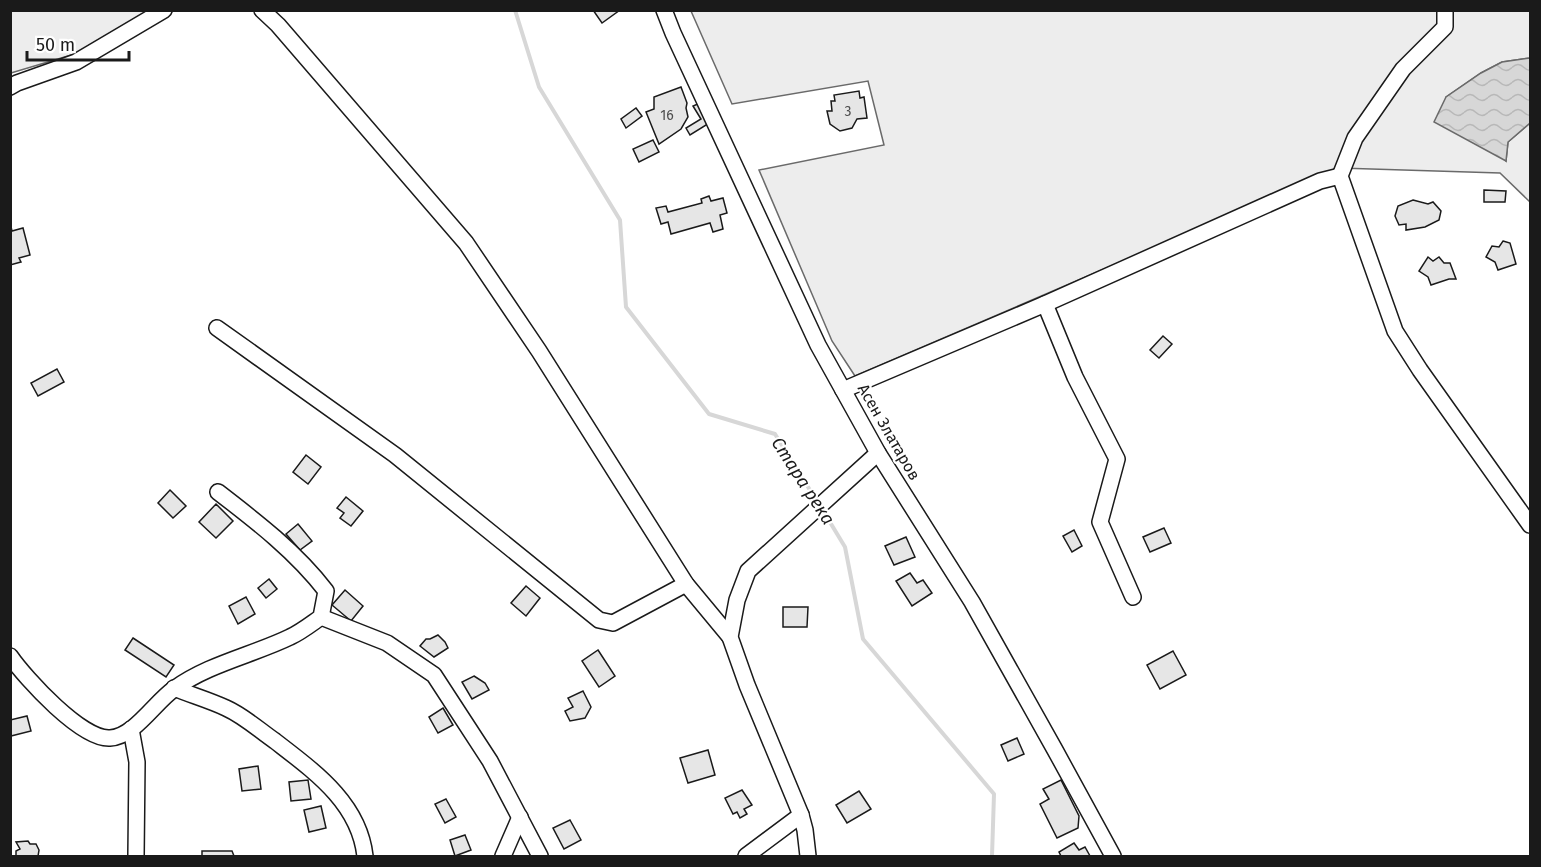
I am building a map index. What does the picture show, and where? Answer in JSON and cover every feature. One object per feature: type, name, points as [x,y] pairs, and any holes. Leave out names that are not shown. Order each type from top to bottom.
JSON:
[{"type":"street","points":[[10,87],[17,82],[76,63],[164,10]]},
{"type":"street","points":[[262,10],[278,25],[466,243],[539,351],[686,584],[730,637],[747,685],[801,815],[808,856]]},
{"type":"street","name":"Асен Златаров","points":[[664,10],[818,345],[878,453],[972,602],[1113,856]]},
{"type":"street","points":[[1445,10],[1445,27],[1403,69],[1355,138],[1340,176],[1395,331],[1530,525]]},
{"type":"street","points":[[843,390],[1045,304],[1320,181],[1340,176]]},
{"type":"street","points":[[1045,304],[1075,377],[1117,459],[1101,522],[1133,597]]},
{"type":"street","points":[[217,328],[395,455],[599,620],[613,623],[686,584]]},
{"type":"street","points":[[730,637],[737,600],[748,571],[878,453]]},
{"type":"street","points":[[10,656],[18,668],[70,720],[96,736],[109,738],[120,736],[131,729],[174,688],[214,668],[291,637],[321,617],[326,591],[312,573],[272,533],[218,492]]},
{"type":"street","points":[[321,617],[387,643],[434,675],[489,761],[540,856]]},
{"type":"street","points":[[174,688],[226,708],[245,719],[332,787],[355,820],[366,856]]},
{"type":"street","points":[[131,729],[137,762],[136,856]]},
{"type":"street","points":[[746,856],[801,815]]},
{"type":"street","points":[[504,856],[520,818]]},
{"type":"shaded area","points":[[11,11],[151,11],[78,53],[11,73]]},
{"type":"shaded area","points":[[691,11],[1530,11],[1530,58],[1502,62],[1481,73],[1446,97],[1506,161],[1508,142],[1530,123],[1530,202],[1500,173],[1339,168],[855,376],[832,341],[759,170],[884,145],[868,81],[732,104]]},
{"type":"water","points":[[1530,58],[1530,123],[1508,142],[1506,161],[1434,122],[1446,97],[1481,73],[1502,62]]},
{"type":"building","points":[[593,10],[620,10],[602,23]]},
{"type":"building","points":[[681,87],[687,103],[688,117],[681,129],[659,144],[646,112],[654,109],[654,97]]},
{"type":"building","points":[[859,91],[860,98],[864,97],[867,118],[857,119],[852,128],[840,131],[830,124],[827,111],[832,111],[831,101],[835,101],[834,95]]},
{"type":"building","points":[[700,103],[711,122],[690,135],[686,128],[701,119],[693,106]]},
{"type":"building","points":[[636,108],[642,116],[626,128],[621,119]]},
{"type":"building","points":[[653,140],[659,152],[639,162],[633,149]]},
{"type":"building","points":[[1484,190],[1506,191],[1505,202],[1484,202]]},
{"type":"building","points":[[709,196],[711,201],[723,198],[727,213],[720,215],[723,229],[713,232],[710,223],[671,234],[668,222],[661,224],[656,208],[666,206],[668,212],[702,203],[701,199]]},
{"type":"building","points":[[1413,200],[1428,204],[1433,202],[1441,211],[1439,220],[1425,227],[1406,230],[1406,224],[1399,225],[1395,216],[1398,206]]},
{"type":"building","points":[[11,227],[12,231],[23,228],[30,255],[19,258],[21,262],[10,265]]},
{"type":"building","points":[[1503,241],[1510,243],[1516,264],[1498,270],[1495,262],[1486,257],[1492,246],[1499,247]]},
{"type":"building","points":[[1428,257],[1433,261],[1439,257],[1444,263],[1450,263],[1456,279],[1431,285],[1428,277],[1419,271]]},
{"type":"building","points":[[1163,336],[1172,344],[1159,358],[1150,350]]},
{"type":"building","points":[[57,369],[64,382],[38,396],[31,383]]},
{"type":"building","points":[[306,455],[321,467],[308,484],[293,472]]},
{"type":"building","points":[[170,490],[186,506],[173,518],[158,503]]},
{"type":"building","points":[[346,497],[363,511],[351,526],[340,518],[344,513],[337,508]]},
{"type":"building","points":[[216,504],[233,521],[216,538],[199,522]]},
{"type":"building","points":[[298,524],[312,541],[300,550],[286,534]]},
{"type":"building","points":[[1164,528],[1171,543],[1150,552],[1143,537]]},
{"type":"building","points":[[1074,530],[1082,546],[1072,552],[1063,536]]},
{"type":"building","points":[[906,537],[915,557],[894,565],[885,546]]},
{"type":"building","points":[[910,573],[917,583],[923,580],[932,593],[912,606],[896,581]]},
{"type":"building","points":[[269,579],[277,589],[266,598],[258,588]]},
{"type":"building","points":[[526,586],[540,598],[526,616],[511,603]]},
{"type":"building","points":[[345,590],[363,606],[351,621],[332,605]]},
{"type":"building","points":[[246,597],[255,614],[238,624],[229,606]]},
{"type":"building","points":[[783,607],[808,607],[807,627],[783,627]]},
{"type":"building","points":[[438,635],[448,648],[434,657],[420,646],[426,639]]},
{"type":"building","points":[[133,638],[174,665],[166,677],[125,650]]},
{"type":"building","points":[[598,650],[615,676],[599,687],[582,661]]},
{"type":"building","points":[[1173,651],[1186,675],[1160,689],[1147,665]]},
{"type":"building","points":[[474,676],[485,683],[489,690],[472,699],[462,682]]},
{"type":"building","points":[[583,691],[591,707],[585,718],[570,721],[565,711],[573,707],[568,698]]},
{"type":"building","points":[[443,708],[453,725],[438,733],[429,717]]},
{"type":"building","points":[[27,716],[31,731],[11,736],[10,720]]},
{"type":"building","points":[[1017,738],[1024,754],[1008,761],[1001,745]]},
{"type":"building","points":[[708,750],[715,775],[688,783],[680,758]]},
{"type":"building","points":[[258,766],[261,789],[242,791],[239,769]]},
{"type":"building","points":[[308,780],[311,799],[291,801],[289,782]]},
{"type":"building","points":[[1061,780],[1079,816],[1078,828],[1057,838],[1040,804],[1049,799],[1043,789]]},
{"type":"building","points":[[742,790],[752,805],[744,809],[747,814],[740,818],[737,812],[733,814],[725,798]]},
{"type":"building","points":[[859,791],[871,809],[847,823],[836,805]]},
{"type":"building","points":[[446,799],[456,817],[445,823],[435,804]]},
{"type":"building","points":[[321,806],[326,828],[309,832],[304,810]]},
{"type":"building","points":[[570,820],[581,840],[564,849],[553,828]]},
{"type":"building","points":[[465,835],[471,850],[455,856],[450,840]]},
{"type":"building","points":[[28,841],[30,844],[36,844],[39,850],[38,856],[16,856],[16,851],[20,849],[16,842]]},
{"type":"building","points":[[1074,843],[1079,850],[1085,847],[1090,856],[1061,856],[1059,852]]},
{"type":"building","points":[[202,851],[232,851],[234,856],[202,856]]},
{"type":"waterway","name":"Стара река","points":[[515,10],[539,87],[620,220],[626,307],[709,414],[775,434],[818,503]]},
{"type":"waterway","name":"Стара река","points":[[822,509],[845,547],[863,639],[994,794],[992,856]]}]
